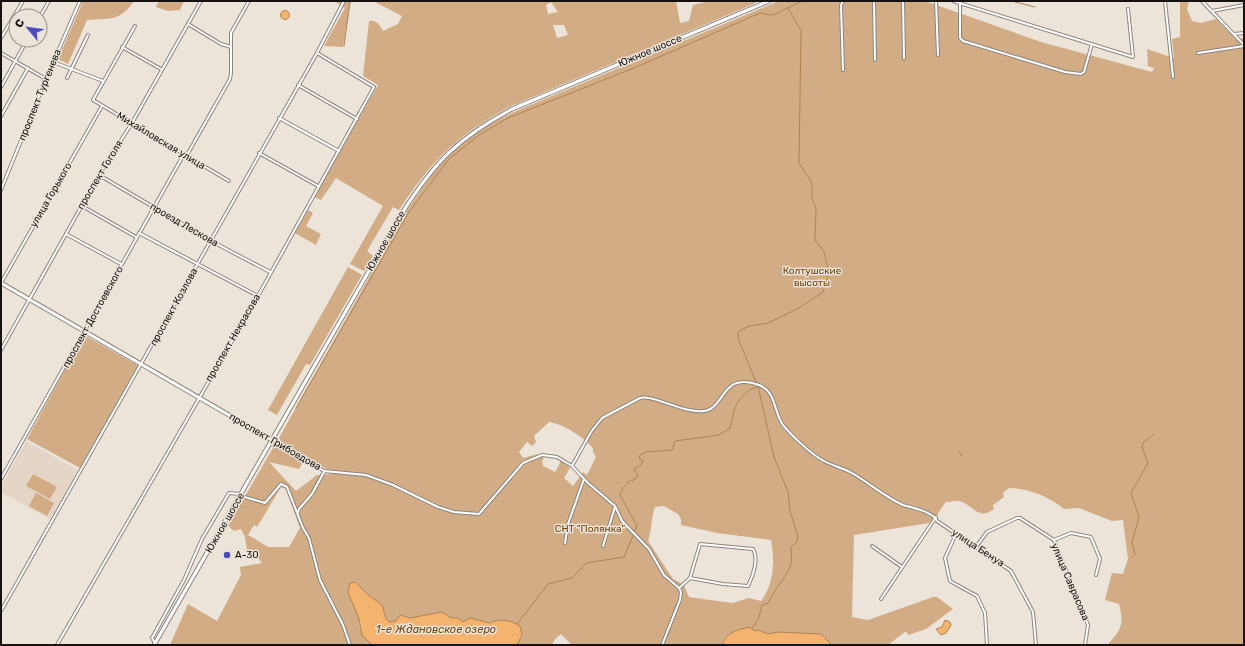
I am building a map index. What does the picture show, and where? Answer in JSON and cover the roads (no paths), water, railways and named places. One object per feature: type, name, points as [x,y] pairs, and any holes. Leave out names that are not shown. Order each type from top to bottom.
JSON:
[{"type":"street","points":[[1,38],[23,1]]},
{"type":"street","name":"проспект Тургенева","points":[[1,190],[53,62],[80,1]]},
{"type":"street","name":"проспект Гоголя","points":[[1,350],[99,175],[132,123],[201,1]]},
{"type":"street","name":"проспект Достоевского","points":[[1,479],[85,332],[136,237],[230,79],[231,33],[249,1]]},
{"type":"street","name":"проспект Козлова","points":[[1,611],[142,365],[259,153],[317,53],[344,1]]},
{"type":"street","name":"Южное шоссе","points":[[155,644],[404,210],[423,180],[436,164],[461,141],[486,123],[512,109],[769,1]]},
{"type":"street","points":[[843,1],[840,5],[843,70]]},
{"type":"street","points":[[874,1],[875,60]]},
{"type":"street","points":[[903,1],[904,58]]},
{"type":"street","points":[[936,1],[938,55]]},
{"type":"street","points":[[953,1],[1133,57],[1128,9]]},
{"type":"street","points":[[1165,1],[1173,77]]},
{"type":"street","points":[[1202,1],[1244,45]]},
{"type":"street","points":[[960,3],[960,38],[963,41],[1066,72],[1081,74],[1084,72],[1092,44]]},
{"type":"street","points":[[1212,11],[1244,5]]},
{"type":"street","points":[[188,24],[221,44],[231,48]]},
{"type":"street","points":[[53,62],[103,81],[135,26]]},
{"type":"street","points":[[1234,34],[1244,33]]},
{"type":"street","points":[[67,78],[88,35]]},
{"type":"street","points":[[1198,54],[1244,45]]},
{"type":"street","points":[[122,47],[161,70]]},
{"type":"street","points":[[1,87],[22,48]]},
{"type":"street","points":[[1,53],[46,79]]},
{"type":"street","name":"проспект Некрасова","points":[[57,645],[258,296],[374,87],[317,53]]},
{"type":"street","points":[[1,116],[28,68]]},
{"type":"street","name":"Михайловская улица","points":[[103,81],[93,100],[229,181]]},
{"type":"street","points":[[298,85],[357,118]]},
{"type":"street","name":"улица Горького","points":[[1,283],[102,106]]},
{"type":"street","points":[[279,118],[339,151]]},
{"type":"street","points":[[259,153],[318,186]]},
{"type":"street","name":"проезд Лескова","points":[[99,175],[211,241],[271,272]]},
{"type":"street","points":[[82,206],[136,237]]},
{"type":"street","points":[[139,233],[258,296]]},
{"type":"street","points":[[66,234],[121,265]]},
{"type":"street","name":"проспект Грибоедова","points":[[1,283],[324,471],[366,475],[393,485],[438,507],[454,512],[479,514],[519,467],[530,459],[542,455],[552,455],[572,466]]},
{"type":"street","points":[[662,645],[680,600],[681,592],[679,588],[664,575],[649,550],[622,520],[615,506],[584,479],[572,466],[591,432],[602,418],[640,398],[647,398],[684,410],[706,411],[717,403],[728,387],[736,383],[748,383],[762,386],[770,394],[777,407],[782,424],[812,454],[836,467],[850,472],[895,501],[932,514],[936,518],[881,599]]},
{"type":"street","points":[[298,514],[299,509],[312,494],[324,471]]},
{"type":"street","points":[[565,542],[568,524],[584,479]]},
{"type":"street","points":[[155,644],[152,638],[184,580],[202,539],[229,493],[241,495],[265,503],[281,484],[287,487],[312,547],[320,580],[343,625],[350,645]]},
{"type":"street","points":[[603,546],[615,506]]},
{"type":"street","name":"улица Бенуа","points":[[936,518],[937,521],[1011,571],[1034,612],[1036,645]]},
{"type":"street","name":"улица Саврасова","points":[[976,547],[987,532],[1017,518],[1054,540],[1088,625],[1085,645]]},
{"type":"street","points":[[1054,540],[1071,533],[1091,537],[1100,559],[1096,575]]},
{"type":"street","points":[[956,534],[944,558],[950,581],[977,596],[985,614],[987,645]]},
{"type":"street","points":[[679,588],[690,578],[700,544],[753,549],[755,551],[755,567],[748,586],[723,584],[690,578]]},
{"type":"street","points":[[872,546],[902,567]]},
{"type":"water","points":[[283,11],[287,11],[289,15],[287,19],[283,19],[281,17],[281,13]]},
{"type":"water","name":"1-е Ждановское озеро","points":[[355,582],[367,594],[382,605],[386,619],[390,622],[396,621],[400,615],[410,618],[442,612],[451,618],[458,618],[463,622],[470,618],[490,623],[502,620],[513,622],[520,626],[522,635],[517,645],[372,645],[362,635],[359,619],[348,592],[350,583]]},
{"type":"water","points":[[945,620],[950,622],[951,625],[946,633],[941,635],[936,629],[942,627]]},
{"type":"water","points":[[749,627],[755,631],[758,630],[768,634],[778,632],[821,634],[832,645],[722,645],[730,634]]},
{"type":"waterway","points":[[344,46],[350,1]]},
{"type":"waterway","points":[[296,408],[409,212],[449,159],[479,135],[508,118],[634,68],[760,13],[773,15],[802,1]]},
{"type":"waterway","points":[[1011,1],[1035,7]]},
{"type":"waterway","points":[[756,382],[738,338],[738,332],[749,326],[768,323],[799,308],[823,292],[829,273],[824,252],[815,240],[816,209],[812,198],[812,183],[799,163],[801,31],[788,8]]},
{"type":"waterway","points":[[752,629],[759,617],[762,605],[768,603],[790,567],[791,547],[797,542],[798,536],[790,511],[788,492],[774,457],[758,386]]},
{"type":"waterway","points":[[634,532],[637,526],[620,495],[623,488],[631,480],[635,480],[638,475],[634,469],[641,465],[643,461],[639,458],[640,455],[646,452],[672,450],[675,441],[719,435],[730,428],[736,405],[742,397],[753,388],[758,387]]},
{"type":"waterway","points":[[1132,557],[1135,554],[1132,542],[1139,517],[1131,493],[1148,463],[1142,447],[1143,443],[1154,434]]},
{"type":"waterway","points":[[959,451],[962,456]]},
{"type":"waterway","points":[[517,624],[548,584],[572,578],[586,563],[624,557],[633,536]]},
{"type":"place","name":"А-30","points":[[227,555]]},
{"type":"park label","name":"Колтушские высоты","points":[[812,276]]},
{"type":"park label","name":"СНТ \"Полянка\"","points":[[590,529]]}]
